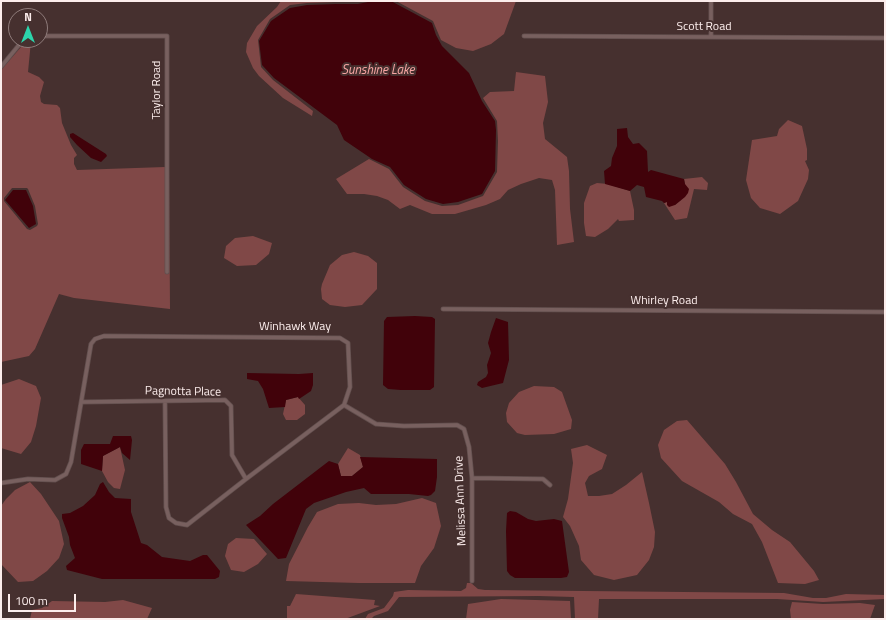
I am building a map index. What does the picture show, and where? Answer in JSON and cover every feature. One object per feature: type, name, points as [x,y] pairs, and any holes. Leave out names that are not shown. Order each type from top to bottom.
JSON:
[{"type":"street","points":[[711,1],[711,36]]},
{"type":"street","name":"Taylor Road","points":[[48,36],[167,36],[167,272]]},
{"type":"street","name":"Scott Road","points":[[524,36],[885,38]]},
{"type":"street","points":[[1,67],[17,48]]},
{"type":"street","name":"Whirley Road","points":[[443,309],[885,312]]},
{"type":"street","name":"Winhawk Way","points":[[1,483],[28,479],[55,480],[66,474],[71,462],[92,344],[95,339],[104,336],[340,338],[348,343],[349,350],[350,387],[344,405]]},
{"type":"street","name":"Pagnotta Place","points":[[82,402],[225,400],[231,406],[232,455],[246,478]]},
{"type":"street","points":[[164,401],[166,507],[169,518],[176,523],[187,525],[246,478],[344,405]]},
{"type":"street","name":"Melissa Ann Drive","points":[[344,405],[376,424],[404,426],[457,425],[464,429],[469,447],[472,478],[472,581]]},
{"type":"street","points":[[472,478],[542,479],[550,485]]},
{"type":"shaded area","points":[[281,1],[363,1],[290,5],[270,19],[258,40],[261,67],[273,80],[313,111],[312,116],[283,98],[259,76],[253,68],[246,52],[247,43],[257,26],[277,7]]},
{"type":"shaded area","points":[[396,1],[516,1],[504,34],[491,44],[473,51],[456,48],[441,40],[433,21]]},
{"type":"shaded area","points":[[20,48],[30,48],[28,72],[39,77],[44,82],[40,96],[41,102],[44,104],[57,105],[60,108],[62,123],[77,155],[74,158],[74,164],[77,170],[165,167],[165,177],[169,177],[169,167],[170,309],[74,298],[59,294],[35,349],[29,356],[1,362],[1,70]],"holes":[[[12,188],[28,189],[35,206],[38,224],[30,230],[27,229],[4,201],[4,198]]]},
{"type":"shaded area","points":[[516,72],[545,76],[548,102],[543,123],[545,139],[567,157],[570,209],[574,242],[557,245],[555,190],[552,180],[539,178],[521,184],[508,190],[500,199],[486,205],[455,214],[432,214],[410,205],[400,209],[388,200],[377,196],[347,194],[336,179],[369,159],[389,169],[403,187],[425,201],[442,206],[458,205],[483,196],[497,172],[498,141],[497,121],[483,98],[490,92],[514,91]]},
{"type":"shaded area","points":[[788,120],[802,126],[807,149],[807,160],[805,161],[809,170],[808,179],[798,201],[780,214],[760,208],[751,198],[746,180],[752,140],[777,136],[779,129]]},
{"type":"shaded area","points":[[702,177],[708,183],[707,190],[694,189],[687,218],[675,220],[664,203],[667,202],[668,204],[675,205],[681,200],[685,184],[684,179]]},
{"type":"shaded area","points":[[597,183],[608,184],[630,191],[634,210],[634,220],[619,221],[618,219],[608,229],[595,237],[586,236],[584,223],[584,203],[590,186]]},
{"type":"shaded area","points":[[253,236],[272,243],[269,254],[256,265],[237,266],[224,258],[226,246],[235,238]]},
{"type":"shaded area","points":[[354,252],[368,256],[377,263],[377,289],[362,305],[345,307],[330,305],[322,299],[321,289],[330,265],[342,255]]},
{"type":"shaded area","points":[[19,379],[36,386],[41,398],[36,426],[31,442],[21,454],[1,448],[1,385]]},
{"type":"shaded area","points":[[534,386],[554,387],[562,392],[572,420],[571,429],[554,434],[525,435],[517,433],[507,422],[506,413],[509,403],[519,392]]},
{"type":"shaded area","points":[[298,397],[305,405],[305,414],[297,420],[286,420],[283,414],[286,400]]},
{"type":"shaded area","points":[[687,420],[725,464],[753,514],[772,530],[790,542],[814,571],[819,580],[805,584],[778,583],[762,542],[752,524],[733,514],[719,502],[682,481],[661,458],[658,445],[664,430],[677,421]]},
{"type":"shaded area","points":[[587,445],[607,455],[602,469],[589,476],[585,483],[588,496],[612,494],[642,472],[655,532],[654,547],[649,560],[637,575],[614,580],[594,575],[581,560],[579,546],[570,526],[563,517],[568,499],[573,463],[571,449]]},
{"type":"shaded area","points":[[120,447],[125,470],[120,489],[114,488],[108,482],[102,471],[103,456]]},
{"type":"shaded area","points":[[348,448],[360,455],[363,467],[352,476],[341,476],[338,464]]},
{"type":"shaded area","points":[[30,482],[41,494],[59,521],[64,544],[59,558],[47,571],[33,581],[18,582],[1,564],[1,506],[15,490]]},
{"type":"shaded area","points":[[422,498],[436,503],[441,526],[434,548],[421,566],[415,583],[286,581],[289,564],[317,512],[338,504],[396,504]]},
{"type":"shaded area","points":[[236,538],[254,539],[267,554],[258,564],[244,572],[231,570],[225,556],[228,544]]},
{"type":"shaded area","points":[[467,583],[471,583],[478,589],[485,590],[784,593],[813,598],[826,598],[846,594],[885,595],[885,599],[823,602],[777,599],[599,599],[598,619],[575,619],[574,597],[399,597],[388,611],[374,616],[371,619],[365,619],[368,614],[384,608],[393,596],[394,592],[408,590],[461,591],[466,588]]},
{"type":"shaded area","points":[[296,594],[375,600],[374,605],[380,606],[345,619],[287,619],[287,606],[290,606]]},
{"type":"shaded area","points":[[501,599],[570,601],[571,619],[466,619],[468,604]]},
{"type":"shaded area","points":[[123,600],[152,608],[147,619],[30,619],[32,610],[42,608],[52,601],[105,602]]},
{"type":"shaded area","points":[[792,602],[823,604],[860,603],[875,605],[870,619],[791,619],[790,610]]},
{"type":"water","name":"Sunshine Lake","points":[[373,1],[391,1],[432,23],[442,46],[469,73],[482,101],[495,121],[496,130],[495,171],[482,194],[458,202],[443,204],[426,199],[404,185],[390,167],[372,159],[344,140],[337,125],[274,78],[262,65],[259,41],[271,21],[290,8],[307,5],[358,4]]},
{"type":"water","points":[[627,128],[628,137],[633,144],[639,143],[647,151],[648,172],[651,170],[684,179],[685,184],[689,189],[688,193],[675,205],[669,207],[667,202],[664,203],[662,201],[646,197],[644,187],[637,185],[630,191],[605,184],[604,171],[611,166],[612,158],[617,146],[617,129]]},
{"type":"water","points":[[73,133],[107,156],[101,162],[91,158],[70,137],[70,134]]},
{"type":"water","points":[[13,190],[26,190],[33,206],[36,224],[29,228],[5,200]]},
{"type":"water","points":[[387,317],[432,317],[435,319],[434,387],[430,390],[388,389],[383,385],[384,321]]},
{"type":"water","points":[[496,318],[508,322],[509,360],[503,383],[482,388],[477,385],[478,382],[486,377],[488,373],[487,365],[491,353],[488,343]]},
{"type":"water","points":[[247,373],[313,373],[313,385],[311,391],[299,399],[298,397],[286,400],[285,407],[269,408],[263,389],[258,381],[247,379]]},
{"type":"water","points":[[113,436],[131,436],[130,460],[122,453],[120,447],[103,456],[102,471],[81,464],[81,450],[84,444],[110,444]]},
{"type":"water","points":[[360,457],[437,459],[435,491],[428,496],[409,494],[371,494],[364,488],[346,492],[314,503],[306,509],[286,558],[278,559],[246,525],[260,516],[273,504],[329,461],[338,464],[341,476],[352,476],[363,467]]},
{"type":"water","points":[[103,482],[115,498],[131,499],[131,512],[141,543],[147,545],[162,557],[190,561],[203,555],[207,555],[220,571],[219,577],[215,579],[102,579],[67,570],[66,566],[75,558],[62,514],[70,513],[83,506],[95,495],[100,484]]},
{"type":"water","points":[[510,511],[516,512],[528,519],[536,521],[554,519],[562,521],[569,572],[567,577],[515,578],[510,575],[507,571],[506,531],[507,513]]}]
